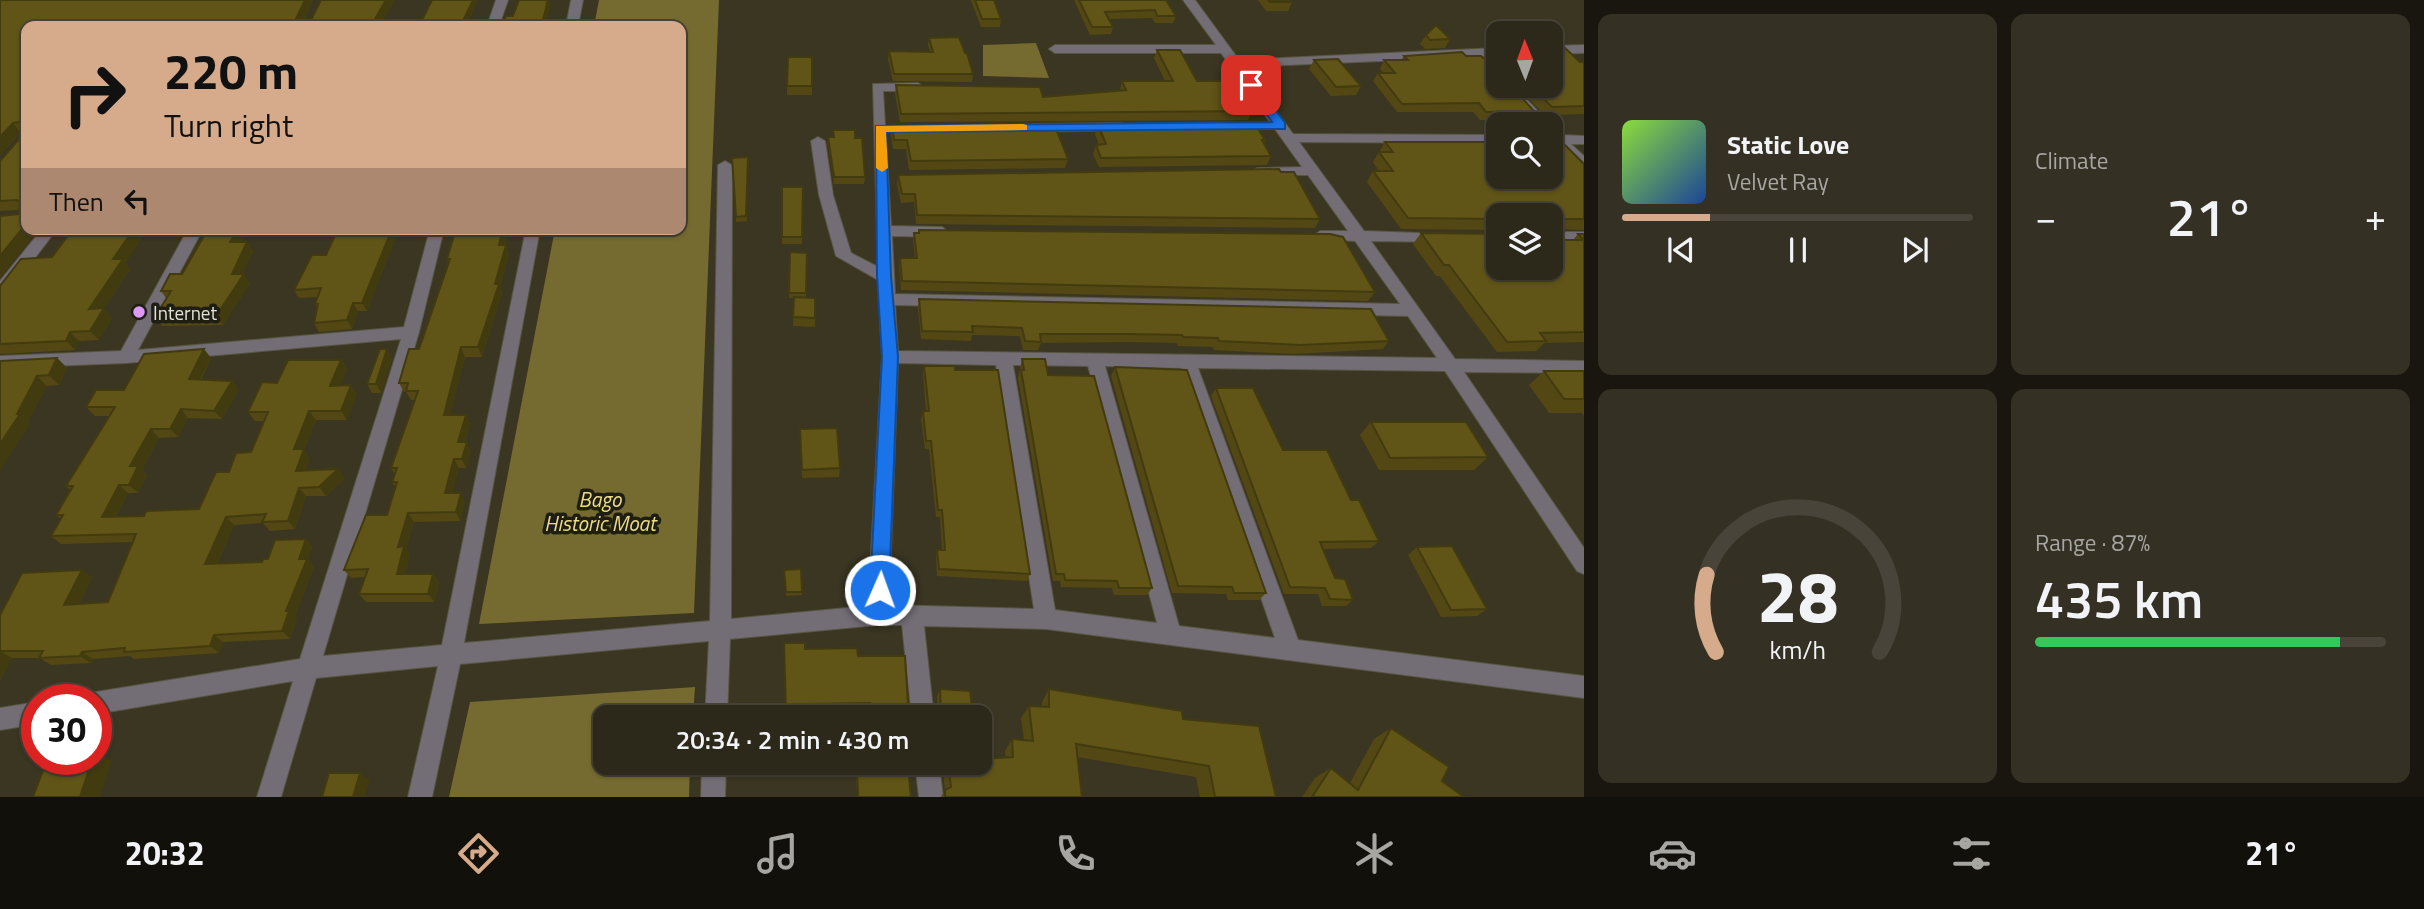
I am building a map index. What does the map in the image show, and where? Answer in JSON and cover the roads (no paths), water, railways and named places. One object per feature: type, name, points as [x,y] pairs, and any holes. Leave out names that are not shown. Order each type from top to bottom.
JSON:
[{"type":"street","points":[[495,21],[502,0]]},
{"type":"street","points":[[573,21],[577,0]]},
{"type":"street","points":[[1189,0],[1237,64],[1279,130],[1313,171],[1413,310],[1584,565]]},
{"type":"street","points":[[1055,49],[1226,49]]},
{"type":"street","points":[[1563,50],[1584,49]]},
{"type":"street","points":[[1475,53],[1486,65]]},
{"type":"street","points":[[1237,64],[1486,53]]},
{"type":"street","points":[[878,615],[890,357],[884,276],[884,231],[889,177],[887,129],[877,87],[931,88]]},
{"type":"street","points":[[1519,98],[1532,112]]},
{"type":"street","points":[[1018,128],[1129,127]]},
{"type":"street","points":[[1279,130],[1486,139]]},
{"type":"street","points":[[1563,138],[1584,140]]},
{"type":"street","points":[[818,141],[826,195],[844,256],[884,276]]},
{"type":"street","points":[[1563,145],[1584,163]]},
{"type":"street","points":[[717,705],[720,630],[724,165]]},
{"type":"street","points":[[1243,172],[1313,171]]},
{"type":"street","points":[[884,231],[952,232]]},
{"type":"street","points":[[0,292],[45,235]]},
{"type":"street","points":[[126,357],[192,235]]},
{"type":"street","points":[[269,797],[411,332],[435,235]]},
{"type":"street","points":[[420,797],[451,656],[532,235]]},
{"type":"street","points":[[1307,236],[1457,237]]},
{"type":"street","points":[[1563,237],[1584,237]]},
{"type":"street","points":[[886,299],[1413,310]]},
{"type":"street","points":[[0,362],[126,357],[411,332]]},
{"type":"street","points":[[890,357],[1584,367]]},
{"type":"street","points":[[1004,359],[1046,619]]},
{"type":"street","points":[[1095,360],[1171,635]]},
{"type":"street","points":[[1187,361],[1290,649]]},
{"type":"street","points":[[112,700],[309,668],[878,615],[1046,619],[1584,687]]},
{"type":"street","points":[[912,616],[922,705]]},
{"type":"street","points":[[0,719],[21,716]]},
{"type":"street","points":[[713,797],[714,775]]},
{"type":"street","points":[[928,775],[931,797]]},
{"type":"water","name":"Bago Historic Moat","points":[[599,0],[719,0],[694,613],[479,624],[554,235],[686,235],[686,21],[595,21]]},
{"type":"water","points":[[1036,43],[1049,78],[983,76],[983,45]]},
{"type":"water","points":[[695,687],[694,705],[593,705],[593,775],[690,775],[689,797],[449,797],[470,702]]},
{"type":"place","name":"Internet","points":[[139,312]]}]
